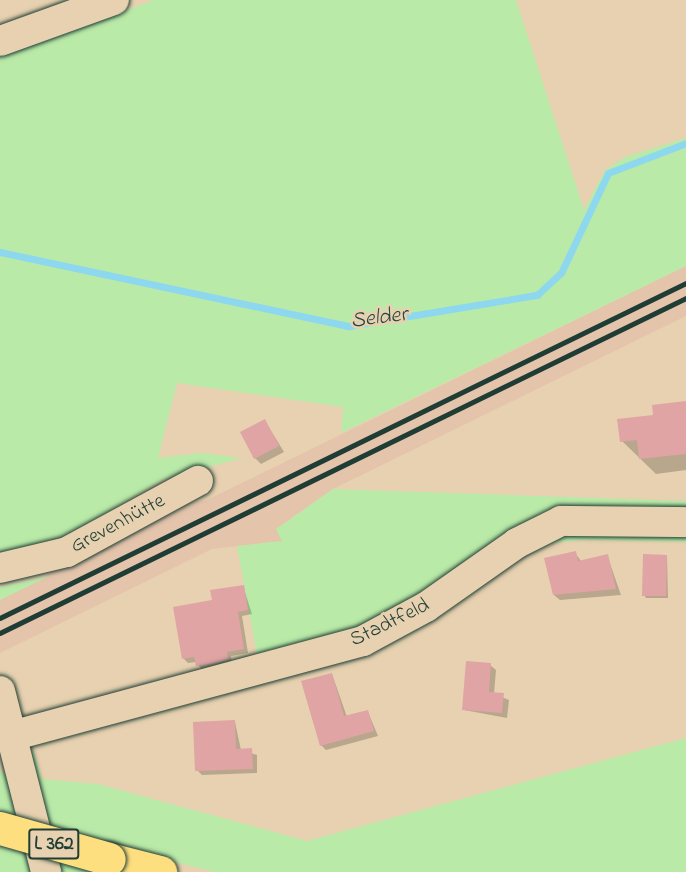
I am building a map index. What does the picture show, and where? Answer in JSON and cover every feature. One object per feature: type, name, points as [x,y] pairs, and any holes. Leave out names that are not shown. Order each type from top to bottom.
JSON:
[{"type":"main road","name":"L 362","points":[[0,828],[160,872]]},
{"type":"street","points":[[0,41],[114,0]]},
{"type":"street","name":"Grevenhütte","points":[[0,567],[67,552],[198,481]]},
{"type":"street","name":"Stadtfeld","points":[[11,736],[363,641],[426,607],[517,543],[561,521],[686,522]]},
{"type":"street","points":[[0,691],[46,872]]},
{"type":"shaded area","points":[[686,266],[686,316],[333,489],[277,529],[283,541],[212,549],[0,653],[0,600],[178,505],[207,500]]},
{"type":"green space","points":[[154,0],[516,0],[584,210],[605,170],[625,157],[686,138],[686,266],[341,433],[343,407],[177,383],[158,458],[201,453],[242,458],[164,479],[68,535],[0,555],[0,56]]},
{"type":"green space","points":[[333,489],[686,501],[686,512],[587,511],[358,632],[258,661],[237,546],[282,541],[276,529]]},
{"type":"green space","points":[[686,531],[686,542],[583,540],[531,545],[552,532]]},
{"type":"green space","points":[[49,576],[0,600],[0,587]]},
{"type":"green space","points":[[686,738],[686,872],[216,872],[108,846],[102,872],[55,872],[28,765],[33,749],[42,779],[98,784],[307,841]]},
{"type":"green space","points":[[0,771],[7,774],[21,822],[0,816]]},
{"type":"green space","points":[[0,842],[30,851],[36,872],[0,872]]},
{"type":"building","points":[[686,401],[686,454],[639,459],[637,440],[620,442],[617,419],[653,415],[652,405]]},
{"type":"building","points":[[265,419],[279,446],[254,459],[240,432]]},
{"type":"building","points":[[576,551],[578,561],[608,554],[616,589],[553,595],[544,558]]},
{"type":"building","points":[[643,554],[667,555],[666,596],[642,596]]},
{"type":"building","points":[[244,585],[248,610],[238,612],[244,649],[227,652],[228,659],[216,663],[196,666],[194,657],[182,659],[173,607],[212,600],[210,590]]},
{"type":"building","points":[[466,661],[491,663],[489,692],[504,693],[502,713],[462,710]]},
{"type":"building","points":[[332,673],[344,716],[368,710],[374,731],[320,746],[301,681]]},
{"type":"building","points":[[235,720],[236,749],[252,748],[253,769],[195,771],[193,722]]},
{"type":"waterway","name":"Selder","points":[[0,252],[349,326],[537,295],[561,273],[608,173],[686,143]]},
{"type":"railway","points":[[0,618],[686,283]]},
{"type":"railway","points":[[0,633],[686,298]]}]
